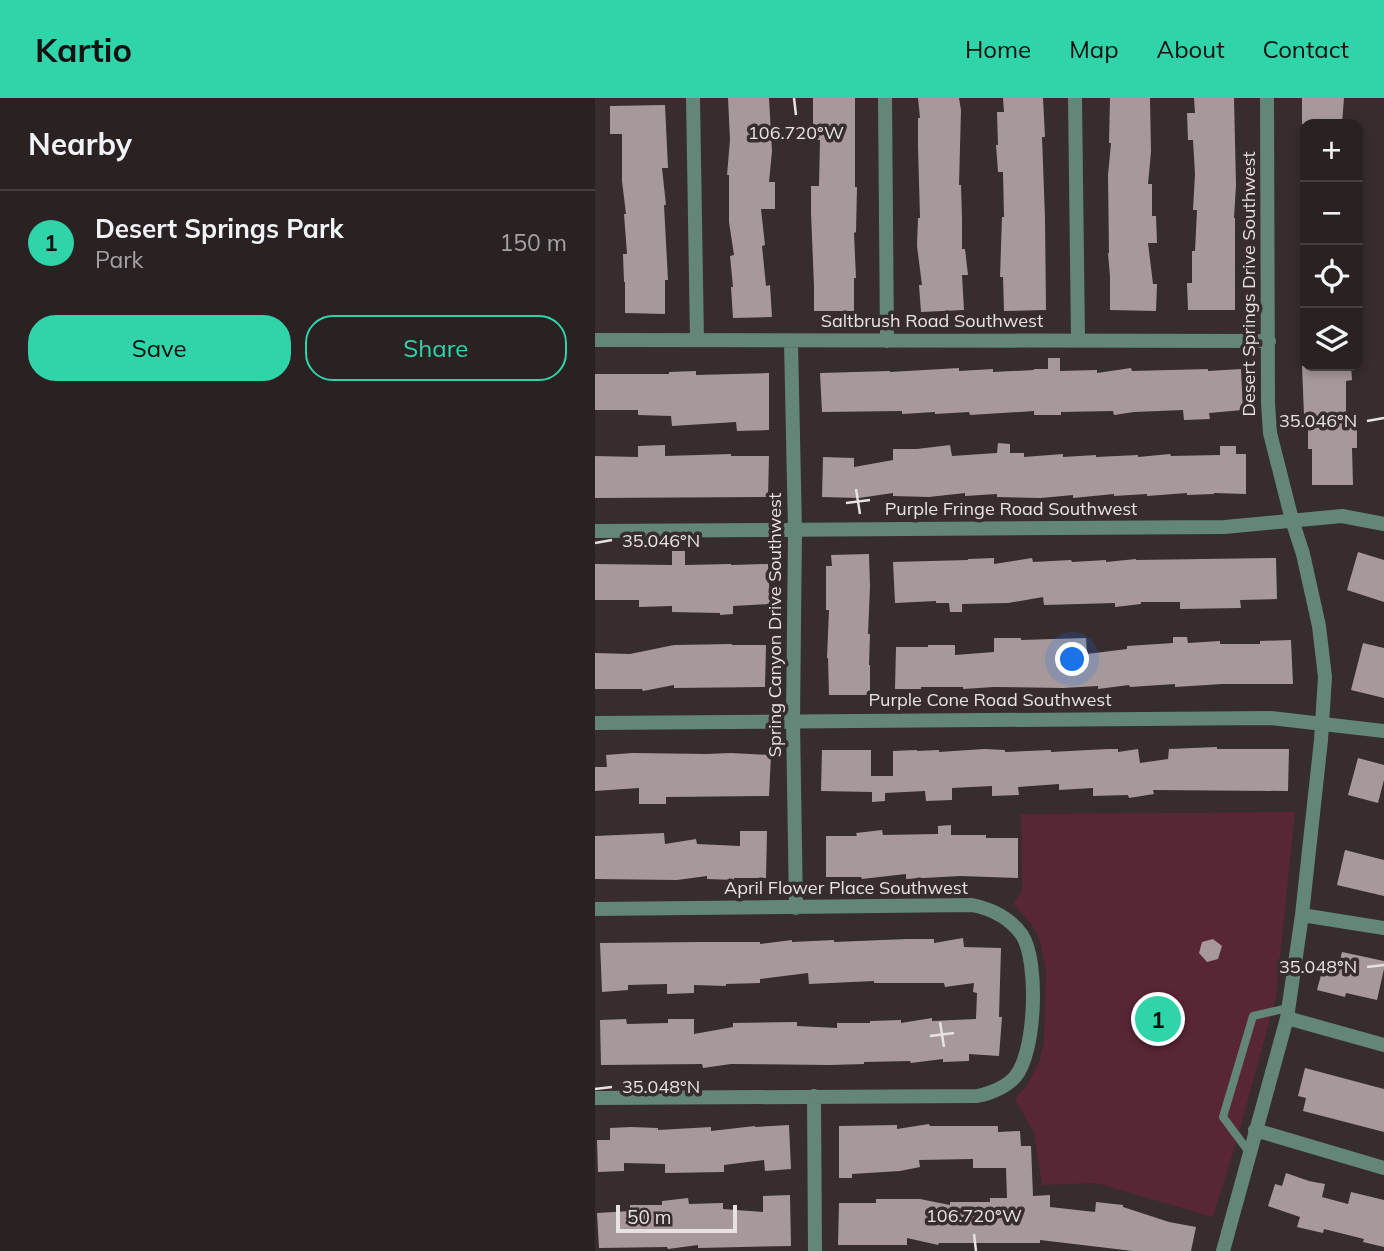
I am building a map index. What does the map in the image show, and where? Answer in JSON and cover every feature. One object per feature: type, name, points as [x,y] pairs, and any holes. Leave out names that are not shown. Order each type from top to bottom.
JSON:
[{"type":"street","points":[[693,98],[697,340]]},
{"type":"street","points":[[885,98],[887,341]]},
{"type":"street","points":[[1075,98],[1077,340]]},
{"type":"street","name":"Desert Springs Drive Southwest","points":[[1223,1251],[1287,1013],[1302,915],[1325,677],[1319,626],[1303,554],[1270,433],[1267,98]]},
{"type":"street","name":"Saltbrush Road Southwest","points":[[595,340],[1269,341]]},
{"type":"street","name":"Spring Canyon Drive Southwest","points":[[791,341],[795,531],[793,721],[796,908]]},
{"type":"street","name":"Purple Fringe Road Southwest","points":[[595,531],[1225,527],[1342,516],[1384,524]]},
{"type":"street","name":"Purple Cone Road Southwest","points":[[595,723],[1271,718],[1384,731]]},
{"type":"street","name":"April Flower Place Southwest","points":[[595,909],[972,905],[989,909],[1010,922],[1023,937],[1031,961],[1033,999],[1028,1047],[1023,1063],[1015,1077],[990,1094],[595,1098]]},
{"type":"street","points":[[1302,915],[1384,928]]},
{"type":"street","points":[[1287,1013],[1384,1045]]},
{"type":"street","points":[[814,1096],[815,1251]]},
{"type":"street","points":[[1255,1130],[1384,1168]]},
{"type":"lane","points":[[1249,1152],[1223,1117],[1253,1016],[1287,1013]]},
{"type":"shaded area","points":[[1295,812],[1276,997],[1213,1217],[1096,1183],[1042,1185],[1034,1133],[1015,1099],[1028,1084],[1039,1062],[1044,1043],[1046,972],[1040,941],[1032,925],[1013,904],[1022,891],[1021,814]]},
{"type":"building","points":[[728,98],[769,98],[772,151],[769,182],[775,182],[775,209],[761,209],[766,286],[770,285],[772,317],[733,318],[730,256],[734,255],[729,222],[727,175],[730,140]]},
{"type":"building","points":[[813,98],[855,98],[857,187],[854,311],[814,311],[811,186],[819,186],[820,140],[813,140]]},
{"type":"building","points":[[918,98],[959,98],[962,249],[965,249],[968,275],[962,275],[964,310],[921,312],[919,285],[922,285],[917,246],[920,218]]},
{"type":"building","points":[[1003,98],[1043,98],[1046,310],[1004,311],[1003,277],[1000,277],[1004,217],[1003,172],[998,172],[996,145],[997,112],[1004,112]]},
{"type":"building","points":[[1110,98],[1150,98],[1151,152],[1148,184],[1152,184],[1152,216],[1156,216],[1157,243],[1148,243],[1153,284],[1157,284],[1156,311],[1110,310]]},
{"type":"building","points":[[1194,98],[1234,98],[1235,310],[1188,310],[1187,283],[1192,283],[1192,251],[1195,251],[1197,210],[1193,210],[1193,140],[1188,140],[1187,113],[1195,113]]},
{"type":"building","points":[[1302,98],[1344,98],[1342,119],[1302,119]]},
{"type":"building","points":[[665,105],[668,168],[662,168],[668,280],[665,280],[665,314],[625,313],[623,254],[627,254],[622,134],[610,134],[610,106]]},
{"type":"building","points":[[1048,358],[1060,358],[1060,371],[1097,370],[1097,373],[1131,368],[1132,371],[1241,369],[1243,410],[1209,413],[1210,419],[1184,420],[1183,410],[1114,415],[1113,411],[1061,412],[1061,415],[1034,415],[1034,411],[970,415],[969,412],[822,412],[820,373],[959,368],[959,371],[993,369],[993,372],[1034,370],[1048,369]]},
{"type":"building","points":[[696,371],[696,375],[769,373],[769,430],[737,431],[736,422],[672,426],[671,416],[638,415],[638,410],[595,410],[595,374],[669,374]]},
{"type":"building","points":[[1302,371],[1351,371],[1352,380],[1346,381],[1346,422],[1357,422],[1357,448],[1352,448],[1353,485],[1312,485],[1312,449],[1308,449],[1308,415],[1304,415]]},
{"type":"building","points":[[998,443],[1010,444],[1010,453],[1024,453],[1024,457],[1063,454],[1063,457],[1220,455],[1220,446],[1236,446],[1236,454],[1246,454],[1246,494],[1114,494],[1041,498],[997,497],[997,494],[965,496],[965,493],[929,497],[893,496],[893,493],[859,498],[822,497],[823,457],[854,458],[854,467],[893,460],[893,449],[950,445],[952,456],[997,453]]},
{"type":"building","points":[[665,445],[665,456],[769,456],[768,497],[595,498],[595,456],[638,457],[638,446]]},
{"type":"building","points":[[672,551],[685,551],[685,565],[768,564],[770,604],[733,606],[733,614],[720,615],[672,612],[672,606],[639,607],[639,600],[595,600],[595,564],[672,565]]},
{"type":"building","points":[[1358,552],[1384,560],[1384,602],[1347,590]]},
{"type":"building","points":[[869,554],[870,695],[829,695],[826,566],[832,566],[831,555]]},
{"type":"building","points":[[994,558],[994,564],[1032,558],[1033,562],[1106,562],[1136,559],[1276,558],[1277,599],[1240,600],[1241,608],[1180,609],[1180,602],[1141,602],[1115,607],[1115,603],[1044,605],[1043,597],[1008,603],[962,604],[962,612],[950,612],[949,603],[936,601],[895,603],[893,562]]},
{"type":"building","points":[[1173,637],[1187,637],[1188,643],[1220,641],[1220,644],[1260,644],[1260,641],[1291,640],[1293,684],[1175,687],[1175,684],[1129,685],[1098,689],[1098,686],[895,689],[896,647],[955,645],[955,655],[994,652],[994,638],[1086,638],[1087,654],[1127,649],[1127,646],[1173,643]]},
{"type":"building","points":[[1363,643],[1384,648],[1384,698],[1351,690]]},
{"type":"building","points":[[674,645],[766,645],[765,687],[674,688],[674,685],[643,691],[595,689],[595,653],[630,654]]},
{"type":"building","points":[[984,749],[1051,752],[1118,749],[1118,752],[1138,749],[1140,763],[1168,759],[1169,749],[1289,749],[1288,791],[1153,790],[1154,794],[1129,798],[1128,795],[1093,796],[1093,788],[1059,790],[1059,784],[1018,787],[1019,795],[992,796],[992,786],[952,788],[952,800],[926,801],[925,791],[885,793],[885,801],[872,802],[872,792],[821,791],[822,750],[871,750],[871,776],[893,776],[893,751]]},
{"type":"building","points":[[606,755],[771,755],[769,796],[666,797],[666,804],[639,804],[639,788],[595,791],[595,767],[607,767]]},
{"type":"building","points":[[1358,758],[1384,765],[1384,780],[1378,803],[1348,795]]},
{"type":"building","points":[[951,825],[951,835],[1018,838],[1018,878],[960,876],[906,879],[906,874],[862,879],[826,877],[826,836],[857,836],[856,833],[882,830],[883,835],[938,834],[938,826]]},
{"type":"building","points":[[740,831],[767,831],[766,878],[734,880],[707,879],[707,876],[677,880],[595,879],[595,836],[664,833],[665,844],[696,839],[697,844],[740,846]]},
{"type":"building","points":[[1345,850],[1384,860],[1384,896],[1337,885]]},
{"type":"building","points":[[963,938],[964,947],[1001,948],[999,1017],[1002,1017],[999,1056],[969,1054],[969,1061],[943,1062],[943,1059],[911,1063],[864,1062],[830,1065],[731,1064],[703,1068],[702,1064],[601,1065],[600,1020],[626,1019],[627,1024],[694,1019],[694,1034],[733,1027],[733,1023],[797,1022],[797,1026],[837,1028],[837,1023],[901,1020],[901,1023],[932,1018],[932,1021],[976,1019],[977,993],[973,992],[974,983],[945,987],[944,983],[874,981],[809,984],[808,973],[760,979],[760,983],[694,985],[694,993],[667,994],[667,984],[628,985],[628,990],[602,992],[600,943],[760,944],[792,940],[834,942],[934,939],[934,943]]},
{"type":"building","points":[[1213,939],[1222,946],[1218,959],[1207,962],[1199,953],[1202,942]]},
{"type":"building","points":[[1342,952],[1384,961],[1377,1000],[1346,993],[1345,997],[1317,990],[1325,960],[1339,964]]},
{"type":"building","points":[[1305,1068],[1384,1089],[1384,1132],[1303,1111],[1306,1098],[1298,1096]]},
{"type":"building","points":[[929,1124],[998,1126],[998,1132],[1020,1131],[1021,1146],[1031,1146],[1033,1196],[1050,1195],[1050,1207],[1095,1212],[1096,1202],[1123,1205],[1169,1222],[1196,1227],[1191,1251],[1133,1251],[1040,1240],[1040,1243],[938,1245],[907,1238],[907,1245],[838,1245],[839,1203],[876,1203],[876,1199],[920,1199],[950,1205],[950,1202],[990,1202],[990,1198],[1007,1198],[1006,1168],[973,1168],[973,1159],[919,1160],[920,1167],[852,1174],[852,1178],[839,1178],[839,1126],[897,1125],[897,1129]]},
{"type":"building","points":[[789,1125],[791,1169],[765,1171],[764,1160],[724,1165],[724,1172],[665,1173],[665,1164],[624,1163],[624,1171],[598,1172],[597,1140],[610,1140],[610,1128],[658,1130],[711,1127],[711,1131]]},
{"type":"building","points":[[1286,1173],[1325,1184],[1322,1197],[1348,1204],[1351,1192],[1384,1200],[1384,1247],[1324,1229],[1323,1233],[1297,1227],[1300,1217],[1268,1206],[1275,1184],[1282,1186]]},
{"type":"building","points":[[790,1195],[791,1246],[599,1248],[597,1213],[630,1211],[630,1205],[662,1205],[662,1201],[688,1198],[689,1204],[723,1203],[723,1209],[763,1212],[763,1196]]},
{"type":"place","name":"Desert Springs Park","points":[[1158,1019]]}]
